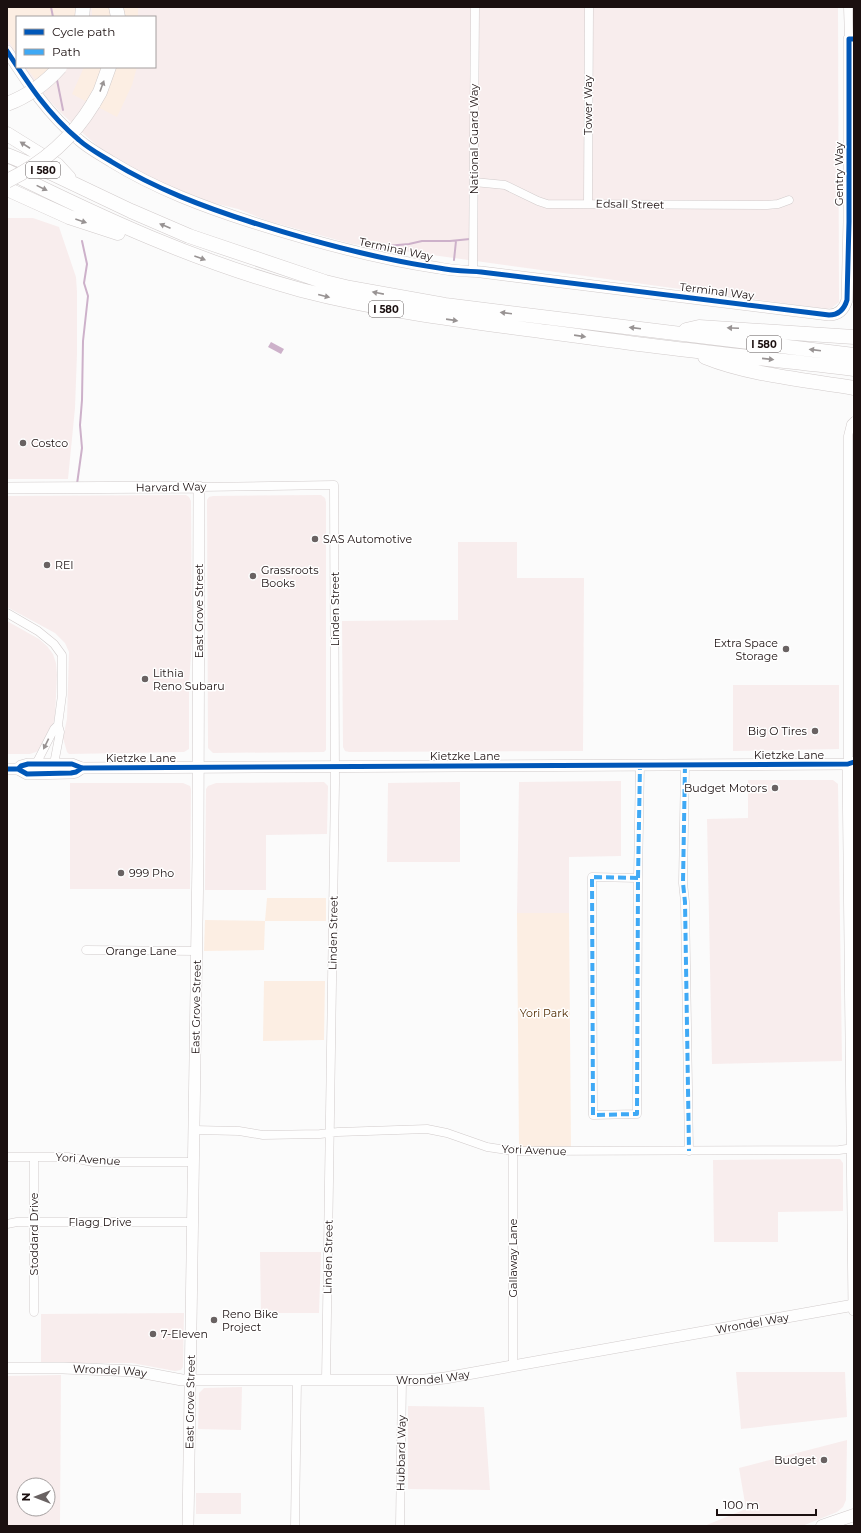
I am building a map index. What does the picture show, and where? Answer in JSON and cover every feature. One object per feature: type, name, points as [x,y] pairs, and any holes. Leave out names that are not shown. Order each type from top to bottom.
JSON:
[{"type":"highway","points":[[7,104],[21,99],[39,87],[59,68]]},
{"type":"highway","points":[[7,181],[41,163],[63,144],[79,125],[93,104],[100,92],[109,68]]},
{"type":"highway","points":[[7,134],[57,165],[78,186]]},
{"type":"highway","name":"I 580","points":[[7,155],[189,236],[325,282],[389,296],[445,305],[854,355]]},
{"type":"highway","name":"I 580","points":[[7,171],[102,217],[163,244],[214,263],[277,283],[333,298],[390,310],[463,321],[688,350],[854,369]]},
{"type":"highway","points":[[7,189],[69,217],[111,231],[163,244]]},
{"type":"highway","points":[[674,333],[699,326],[854,337]]},
{"type":"highway","points":[[688,350],[721,364],[854,388]]},
{"type":"main road","points":[[822,1526],[854,1515]]},
{"type":"street","name":"National Guard Way","points":[[473,271],[475,7]]},
{"type":"street","name":"Tower Way","points":[[588,204],[589,7]]},
{"type":"street","name":"Gentry Way","points":[[843,309],[850,293],[851,39],[848,7]]},
{"type":"street","name":"Terminal Way","points":[[7,52],[16,66]]},
{"type":"street","name":"Terminal Way","points":[[17,68],[28,85],[66,129],[92,150],[122,168],[156,186],[219,212],[315,241],[440,268],[829,315],[835,315],[843,309]]},
{"type":"street","name":"Edsall Street","points":[[474,182],[505,185],[538,202],[547,204],[766,205],[778,204],[789,200]]},
{"type":"street","points":[[854,421],[851,424],[848,436],[852,764],[854,1310]]},
{"type":"street","name":"Harvard Way","points":[[7,488],[334,485]]},
{"type":"street","name":"Linden Street","points":[[326,1380],[335,767],[334,485]]},
{"type":"street","name":"East Grove Street","points":[[188,1526],[199,768],[199,487]]},
{"type":"street","points":[[7,613],[38,631],[54,644],[62,655],[62,695],[58,726],[60,732],[54,764]]},
{"type":"street","points":[[35,769],[54,729],[58,726]]},
{"type":"street","name":"Kietzke Lane","points":[[12,769],[28,764],[35,769],[71,773],[82,768]]},
{"type":"street","name":"Kietzke Lane","points":[[35,769],[54,764],[72,764],[82,768],[199,768],[852,764]]},
{"type":"street","points":[[638,878],[592,876],[593,1115],[637,1114],[640,765]]},
{"type":"street","points":[[685,765],[683,883],[685,917],[689,1151]]},
{"type":"street","name":"Orange Lane","points":[[86,950],[197,951]]},
{"type":"street","name":"Yori Avenue","points":[[194,1130],[239,1131],[263,1135],[427,1129],[448,1133],[486,1147],[513,1151],[839,1150],[853,1148]]},
{"type":"street","name":"Gallaway Lane","points":[[513,1151],[513,1366]]},
{"type":"street","name":"Yori Avenue","points":[[7,1157],[68,1157],[93,1162],[194,1162]]},
{"type":"street","name":"Stoddard Drive","points":[[34,1157],[34,1312]]},
{"type":"street","name":"Flagg Drive","points":[[7,1224],[17,1222],[193,1222]]},
{"type":"street","name":"Wrondel Way","points":[[7,1368],[63,1368],[134,1371],[182,1380],[435,1380],[854,1305]]},
{"type":"street","points":[[295,1526],[297,1380]]},
{"type":"street","name":"Hubbard Way","points":[[400,1526],[402,1380]]},
{"type":"shaded area","points":[[7,7],[838,7],[839,302],[832,308],[826,309],[352,244],[268,221],[238,209],[209,202],[160,182],[120,161],[100,148],[59,111],[32,81],[24,68],[156,68],[156,16],[16,16],[16,56],[7,43]]},
{"type":"shaded area","points":[[7,218],[33,218],[59,227],[76,277],[77,354],[75,408],[68,479],[7,479]]},
{"type":"shaded area","points":[[271,342],[284,349],[281,354],[268,347]]},
{"type":"shaded area","points":[[186,495],[191,501],[192,639],[189,685],[189,749],[184,752],[69,754],[63,738],[67,719],[69,652],[65,643],[55,633],[7,607],[7,496]]},
{"type":"shaded area","points":[[321,495],[325,498],[326,502],[326,750],[324,752],[213,753],[208,748],[207,500],[209,497],[213,496]]},
{"type":"shaded area","points":[[458,542],[517,542],[517,578],[584,578],[583,751],[345,751],[343,747],[342,621],[458,620]]},
{"type":"shaded area","points":[[7,621],[39,639],[53,654],[56,663],[57,675],[55,716],[53,725],[40,749],[30,754],[7,754]]},
{"type":"shaded area","points":[[733,685],[839,685],[839,749],[733,751]]},
{"type":"shaded area","points":[[748,780],[833,780],[838,784],[842,1061],[712,1064],[707,819],[748,818]]},
{"type":"shaded area","points":[[621,781],[621,856],[569,857],[569,913],[517,913],[519,782]]},
{"type":"shaded area","points":[[324,782],[328,786],[327,834],[266,835],[266,890],[205,890],[206,789],[208,786],[216,783]]},
{"type":"shaded area","points":[[460,782],[460,862],[387,862],[388,783]]},
{"type":"shaded area","points":[[70,783],[183,783],[190,786],[190,889],[70,889]]},
{"type":"shaded area","points":[[840,1159],[843,1163],[843,1211],[778,1212],[778,1242],[714,1242],[713,1160]]},
{"type":"shaded area","points":[[260,1252],[321,1252],[319,1313],[261,1313]]},
{"type":"shaded area","points":[[184,1313],[183,1367],[181,1370],[175,1371],[132,1363],[41,1363],[41,1314]]},
{"type":"shaded area","points":[[736,1372],[845,1372],[847,1417],[741,1429]]},
{"type":"shaded area","points":[[61,1375],[60,1526],[7,1526],[7,1376]]},
{"type":"shaded area","points":[[242,1387],[241,1430],[198,1429],[199,1393],[204,1388]]},
{"type":"shaded area","points":[[408,1406],[484,1407],[490,1490],[408,1489]]},
{"type":"shaded area","points":[[847,1440],[846,1500],[843,1507],[837,1512],[802,1526],[704,1526],[746,1509],[739,1468]]},
{"type":"shaded area","points":[[196,1493],[241,1493],[241,1514],[196,1514]]},
{"type":"green space","points":[[7,7],[77,7],[76,16],[16,16],[16,52],[7,39]]},
{"type":"green space","points":[[92,7],[111,7],[111,16],[92,16]]},
{"type":"green space","points":[[123,7],[138,7],[138,16],[124,16]]},
{"type":"green space","points":[[27,68],[54,68],[39,84]]},
{"type":"green space","points":[[84,68],[104,68],[89,103],[72,94]]},
{"type":"green space","points":[[116,68],[137,68],[132,85],[117,117],[98,107]]},
{"type":"green space","points":[[267,898],[326,898],[326,921],[265,921]]},
{"type":"green space","name":"Yori Park","points":[[517,913],[569,913],[571,1148],[519,1148]]},
{"type":"green space","points":[[205,920],[265,921],[264,950],[204,951]]},
{"type":"green space","points":[[264,981],[325,981],[324,1040],[263,1041]]},
{"type":"waterway","points":[[51,7],[53,16]]},
{"type":"waterway","points":[[57,80],[63,110]]},
{"type":"waterway","points":[[372,251],[387,246],[422,241],[470,239]]},
{"type":"waterway","points":[[77,484],[82,448],[80,425],[83,341],[88,296],[84,283],[87,264],[82,241]]},
{"type":"waterway","points":[[454,260],[456,241]]},
{"type":"marked path","points":[[638,878],[592,877],[593,1115],[637,1114],[640,765]]},
{"type":"marked path","points":[[685,765],[683,883],[685,902],[689,1151]]},
{"type":"cycle path","points":[[18,68],[31,87],[58,120],[79,140],[99,154],[129,172],[163,189],[217,211],[254,223],[346,249],[392,260],[444,269],[481,272],[829,315],[840,311],[844,307],[847,300],[849,222],[849,39],[854,39]]},
{"type":"cycle path","points":[[7,51],[16,64]]},
{"type":"cycle path","points":[[18,769],[21,766],[28,764],[72,764],[82,768],[848,764],[854,762]]},
{"type":"cycle path","points":[[7,769],[18,769],[27,774],[71,773],[82,768]]},
{"type":"place","name":"Costco","points":[[23,443]]},
{"type":"place","name":"SAS Automotive","points":[[315,539]]},
{"type":"place","name":"REI","points":[[47,565]]},
{"type":"place","name":"Grassroots Books","points":[[253,576]]},
{"type":"place","name":"Extra Space Storage","points":[[786,649]]},
{"type":"place","name":"Lithia Reno Subaru","points":[[145,679]]},
{"type":"place","name":"Big O Tires","points":[[815,731]]},
{"type":"place","name":"Budget Motors","points":[[775,788]]},
{"type":"place","name":"999 Pho","points":[[121,873]]},
{"type":"place","name":"Reno Bike Project","points":[[214,1320]]},
{"type":"place","name":"7-Eleven","points":[[153,1334]]},
{"type":"place","name":"Budget","points":[[824,1460]]}]
